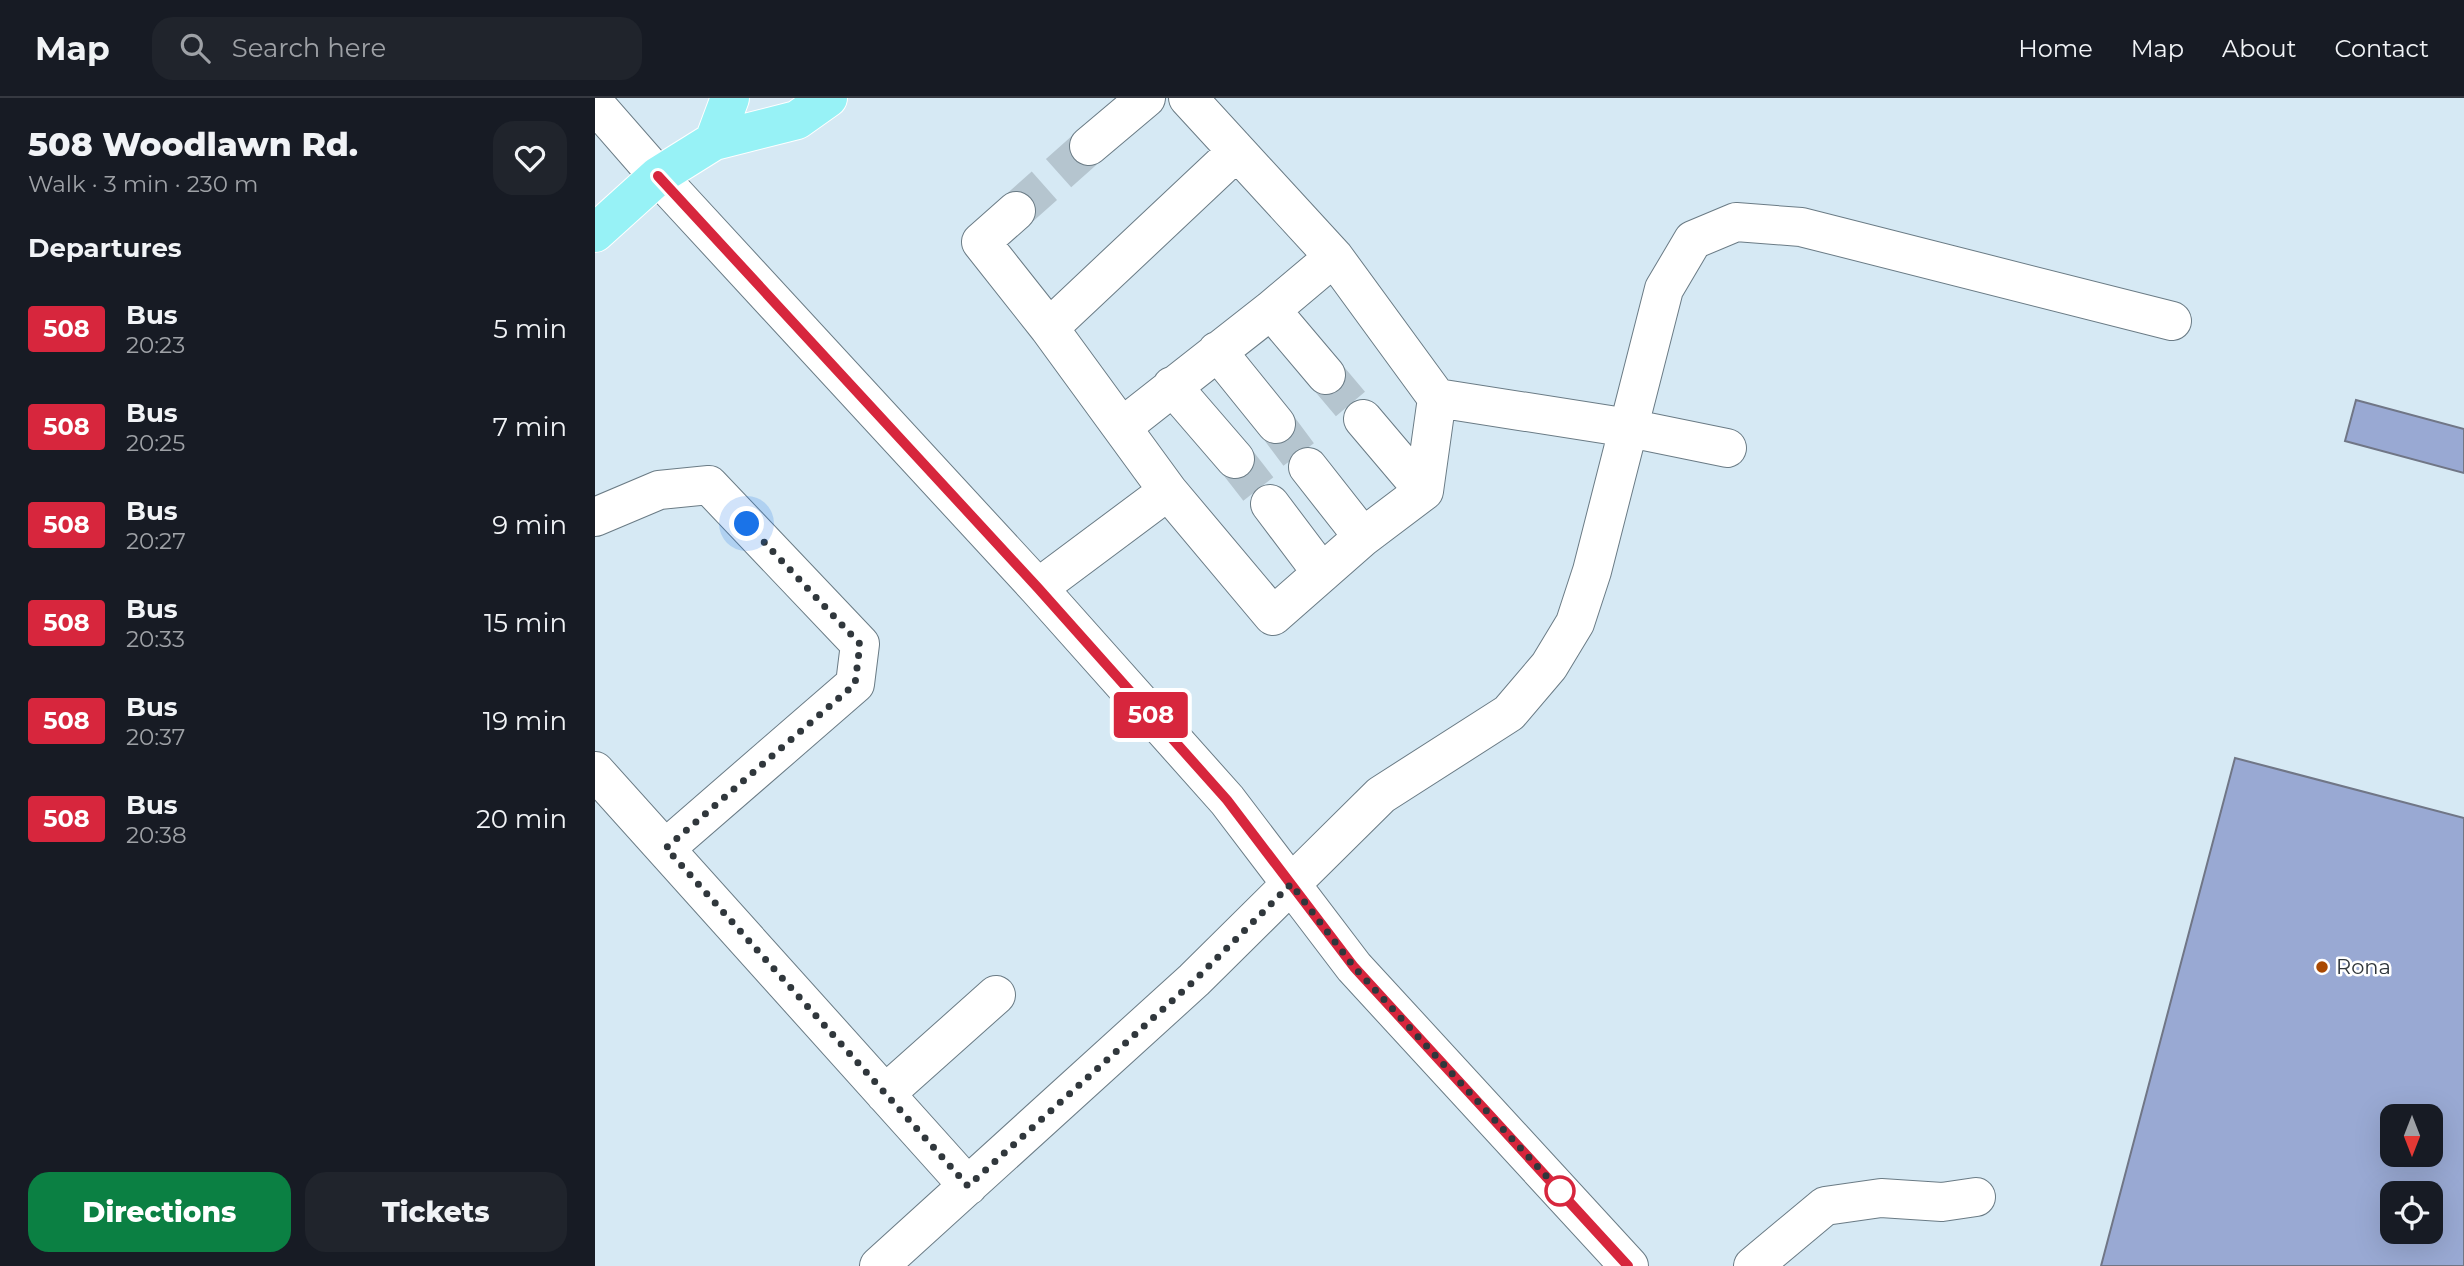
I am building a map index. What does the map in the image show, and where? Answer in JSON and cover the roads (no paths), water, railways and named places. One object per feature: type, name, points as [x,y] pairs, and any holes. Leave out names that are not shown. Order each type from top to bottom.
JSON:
[{"type":"main road","points":[[714,141],[730,98]]},
{"type":"main road","points":[[595,233],[658,176],[714,141],[797,120],[828,98]]},
{"type":"street","points":[[1089,146],[1146,98]]},
{"type":"street","points":[[1016,211],[981,242],[1049,328],[1168,491],[1273,615],[1363,537],[1424,491],[1437,398],[1334,257],[1188,98]]},
{"type":"street","points":[[595,104],[658,176],[1038,588],[1227,800],[1354,967],[1629,1266]]},
{"type":"street","points":[[1049,328],[1236,152]]},
{"type":"street","points":[[879,1266],[1195,980],[1381,794],[1509,713],[1549,666],[1575,623],[1588,584],[1664,289],[1693,240],[1736,222],[1801,228],[2172,321]]},
{"type":"street","points":[[1122,427],[1334,257]]},
{"type":"street","points":[[1271,310],[1326,375]]},
{"type":"street","points":[[1217,351],[1276,424]]},
{"type":"street","points":[[1172,386],[1235,459]]},
{"type":"street","points":[[1437,398],[1629,428],[1727,448]]},
{"type":"street","points":[[1363,419],[1424,491]]},
{"type":"street","points":[[1308,467],[1363,537]]},
{"type":"street","points":[[595,517],[659,490],[709,485],[860,644],[855,684],[666,848]]},
{"type":"street","points":[[1038,588],[1168,491]]},
{"type":"street","points":[[1270,504],[1322,573]]},
{"type":"street","points":[[595,771],[968,1186]]},
{"type":"street","points":[[885,1094],[996,995]]},
{"type":"street","points":[[1753,1266],[1825,1206],[1881,1198],[1942,1202],[1976,1197]]},
{"type":"tunnel","points":[[1016,211],[1089,146]]},
{"type":"tunnel","points":[[1326,375],[1363,419]]},
{"type":"tunnel","points":[[1276,424],[1308,467]]},
{"type":"tunnel","points":[[1235,459],[1270,504]]},
{"type":"place","name":"Rona","points":[[2322,967]]}]
